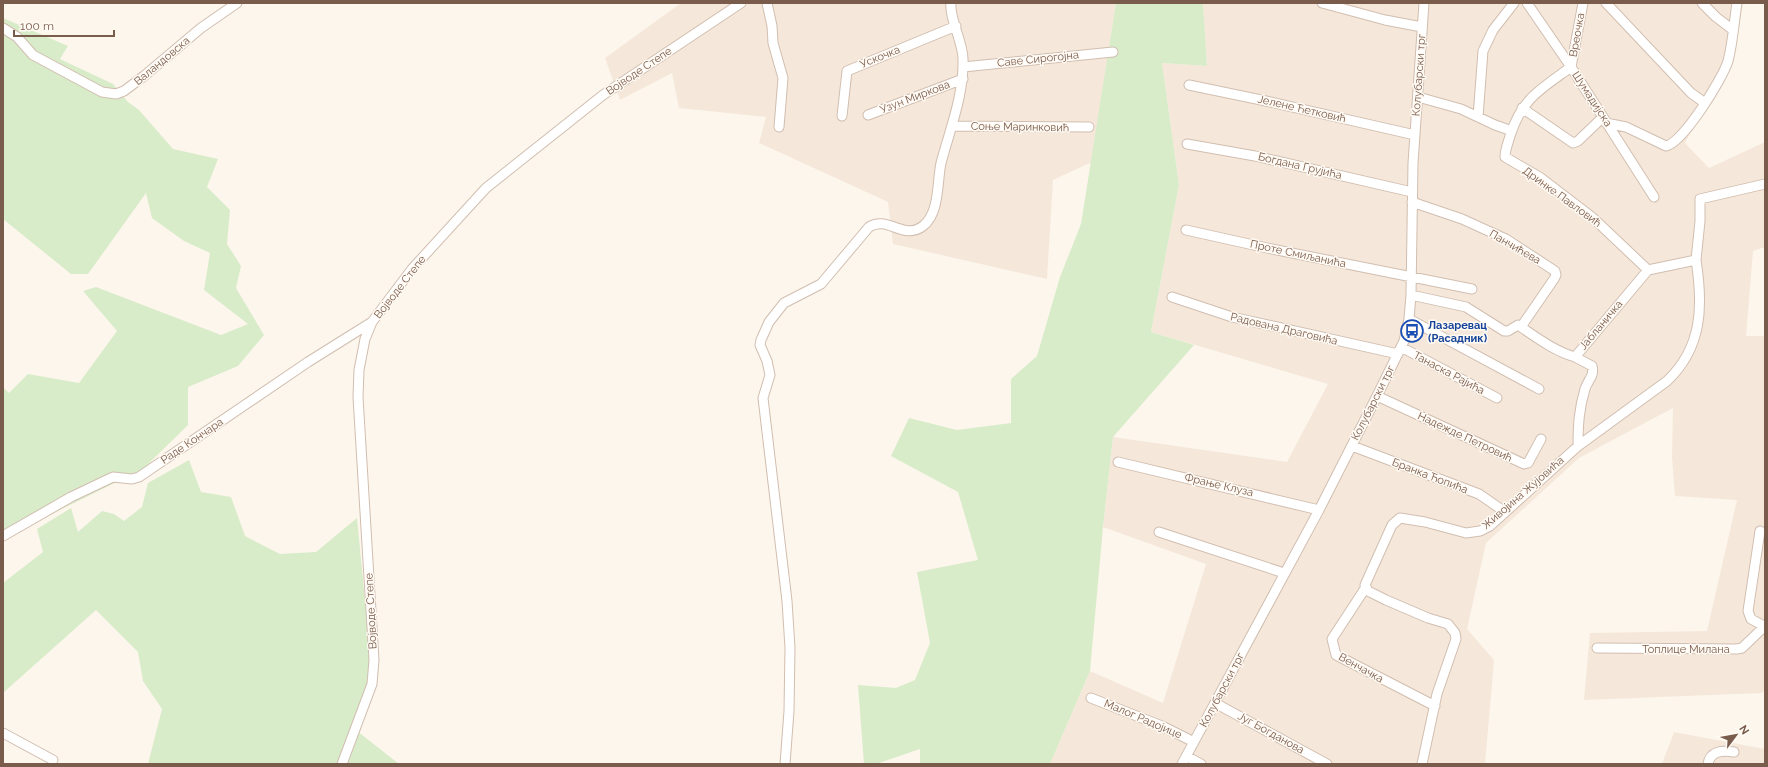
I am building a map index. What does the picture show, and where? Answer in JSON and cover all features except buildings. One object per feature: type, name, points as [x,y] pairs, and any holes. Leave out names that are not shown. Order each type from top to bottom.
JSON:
[{"type":"street","name":"Валандовска","points":[[3,28],[18,37],[33,55],[102,92],[116,94],[144,76],[200,28],[237,3]]},
{"type":"street","name":"Војводе Степе","points":[[342,764],[372,684],[374,660],[358,398],[359,370],[365,340],[372,322],[412,269],[486,188],[603,95],[741,3]]},
{"type":"street","points":[[767,3],[772,26],[773,43],[783,78],[779,127]]},
{"type":"street","points":[[785,764],[789,711],[790,648],[787,601],[763,398],[770,375],[767,361],[760,345],[761,340],[769,322],[784,303],[821,284],[869,227],[880,223],[908,232],[913,231],[925,224],[933,211],[937,196],[941,165],[952,126],[962,79],[963,67],[961,45],[952,3]]},
{"type":"street","points":[[1322,3],[1385,20],[1422,27]]},
{"type":"street","name":"Колубарски трг","points":[[1184,760],[1319,510],[1400,351],[1409,319],[1411,295],[1412,192],[1424,3]]},
{"type":"street","points":[[1478,117],[1483,51],[1493,30],[1514,3]]},
{"type":"street","name":"Шумадијска","points":[[1528,3],[1571,67],[1654,197]]},
{"type":"street","name":"Вреочка","points":[[1571,67],[1583,3]]},
{"type":"street","points":[[1606,3],[1686,88],[1705,103]]},
{"type":"street","points":[[1702,3],[1716,17],[1733,30]]},
{"type":"street","points":[[1522,108],[1573,143],[1578,141],[1605,120],[1626,127],[1666,146],[1669,146],[1683,135],[1705,103],[1727,63],[1732,44],[1737,3]]},
{"type":"street","name":"Ускочка","points":[[842,116],[847,71],[956,26]]},
{"type":"street","name":"Саве Сирогојна","points":[[963,67],[1113,52]]},
{"type":"street","name":"Дринке Павловић","points":[[1571,67],[1531,96],[1522,108],[1505,151],[1505,157],[1541,178],[1592,217],[1648,270]]},
{"type":"street","name":"Узун Миркова","points":[[868,115],[962,79]]},
{"type":"street","name":"Јелене Ћетковић","points":[[1189,85],[1415,135]]},
{"type":"street","points":[[1418,97],[1461,109],[1512,131]]},
{"type":"street","name":"Соње Маринковић","points":[[952,126],[1089,128]]},
{"type":"street","name":"Богдана Грујића","points":[[1187,144],[1255,156],[1412,192]]},
{"type":"street","points":[[1648,270],[1696,260],[1700,221],[1700,200],[1765,184]]},
{"type":"street","name":"Панчићева","points":[[1412,202],[1462,219],[1506,239],[1555,271],[1556,275],[1554,279],[1521,326]]},
{"type":"street","name":"Проте Смиљанића","points":[[1186,230],[1267,248],[1472,289]]},
{"type":"street","name":"Живојина Жујовића","points":[[1366,587],[1365,582],[1396,520],[1400,518],[1425,522],[1466,533],[1480,531],[1505,512],[1578,446],[1651,392],[1679,369],[1694,341],[1698,324],[1700,289],[1696,260]]},
{"type":"street","name":"Јабланичка","points":[[1578,446],[1579,412],[1585,386],[1592,376],[1593,370],[1592,366],[1575,357],[1648,270]]},
{"type":"street","points":[[1411,295],[1454,303],[1466,307],[1504,330],[1508,331],[1518,325],[1521,326],[1564,354],[1575,357]]},
{"type":"street","name":"Радована Драговића","points":[[1172,297],[1232,317],[1400,351]]},
{"type":"street","points":[[1409,319],[1539,389]]},
{"type":"street","name":"Раде Кончара","points":[[3,536],[71,497],[113,477],[132,479],[139,477],[308,362],[372,322]]},
{"type":"street","name":"Танаска Рајића","points":[[1400,351],[1497,398]]},
{"type":"street","name":"Надежде Петровић","points":[[1378,396],[1524,464],[1528,462],[1541,439]]},
{"type":"street","name":"Бранка Ћопића","points":[[1352,446],[1478,494],[1505,512]]},
{"type":"street","name":"Фрање Клуза","points":[[1118,462],[1319,510]]},
{"type":"street","points":[[1760,530],[1748,611],[1751,619],[1765,626]]},
{"type":"street","points":[[1159,532],[1284,574]]},
{"type":"street","points":[[1366,587],[1368,591],[1386,600],[1428,618],[1448,624],[1455,633],[1456,639],[1435,706],[1422,764]]},
{"type":"street","name":"Венчачка","points":[[1366,587],[1332,639],[1336,655],[1435,706]]},
{"type":"street","name":"Топлице Милана","points":[[1597,648],[1737,649],[1742,648],[1765,626]]},
{"type":"street","name":"Малог Радојице","points":[[1091,698],[1162,726],[1194,742]]},
{"type":"street","name":"Југ Богданова","points":[[1215,703],[1327,764]]},
{"type":"street","points":[[3,733],[53,760]]},
{"type":"street","points":[[1708,764],[1714,753],[1724,750],[1734,752]]},
{"type":"street","points":[[1184,760],[1201,764]]},
{"type":"shaded area","points":[[681,3],[1116,3],[1092,162],[1053,180],[1047,279],[893,244],[888,202],[759,143],[766,117],[679,108],[672,73],[620,100],[605,58]]},
{"type":"shaded area","points":[[1203,3],[1743,3],[1735,52],[1685,143],[1709,168],[1765,142],[1765,247],[1753,251],[1746,336],[1765,336],[1765,689],[1762,693],[1584,700],[1590,633],[1707,631],[1737,500],[1675,496],[1672,458],[1673,408],[1579,458],[1486,543],[1467,629],[1494,660],[1485,764],[1050,764],[1090,671],[1163,703],[1206,564],[1103,527],[1113,437],[1287,462],[1328,384],[1151,332],[1179,185],[1162,63],[1207,66]]},
{"type":"shaded area","points":[[1674,732],[1765,749],[1765,764],[1662,764]]},
{"type":"green space","points":[[1116,3],[1203,3],[1207,66],[1162,63],[1179,185],[1151,332],[1194,345],[1113,437],[1090,671],[1050,764],[920,764],[920,749],[876,764],[864,764],[858,685],[896,688],[915,680],[930,643],[917,572],[978,560],[958,492],[891,456],[909,418],[957,430],[1011,423],[1011,379],[1037,356],[1060,277],[1081,224]]},
{"type":"green space","points":[[3,18],[68,46],[60,59],[113,84],[128,102],[139,110],[173,149],[218,159],[207,187],[230,210],[227,244],[241,266],[236,288],[264,335],[238,366],[188,387],[188,425],[143,469],[3,538],[3,387],[9,393],[28,374],[79,383],[117,331],[83,291],[96,287],[221,335],[248,324],[204,290],[210,253],[184,241],[152,218],[146,193],[88,274],[71,274],[3,219]]},
{"type":"green space","points":[[189,460],[201,492],[231,497],[245,536],[280,554],[316,552],[357,518],[373,683],[352,727],[399,764],[148,764],[162,709],[143,681],[138,652],[96,610],[3,693],[3,583],[43,552],[37,529],[71,508],[78,532],[102,511],[114,514],[124,521],[142,507],[148,483]]},
{"type":"place","name":"Лазаревац (Расадник)","points":[[1412,331]]}]
